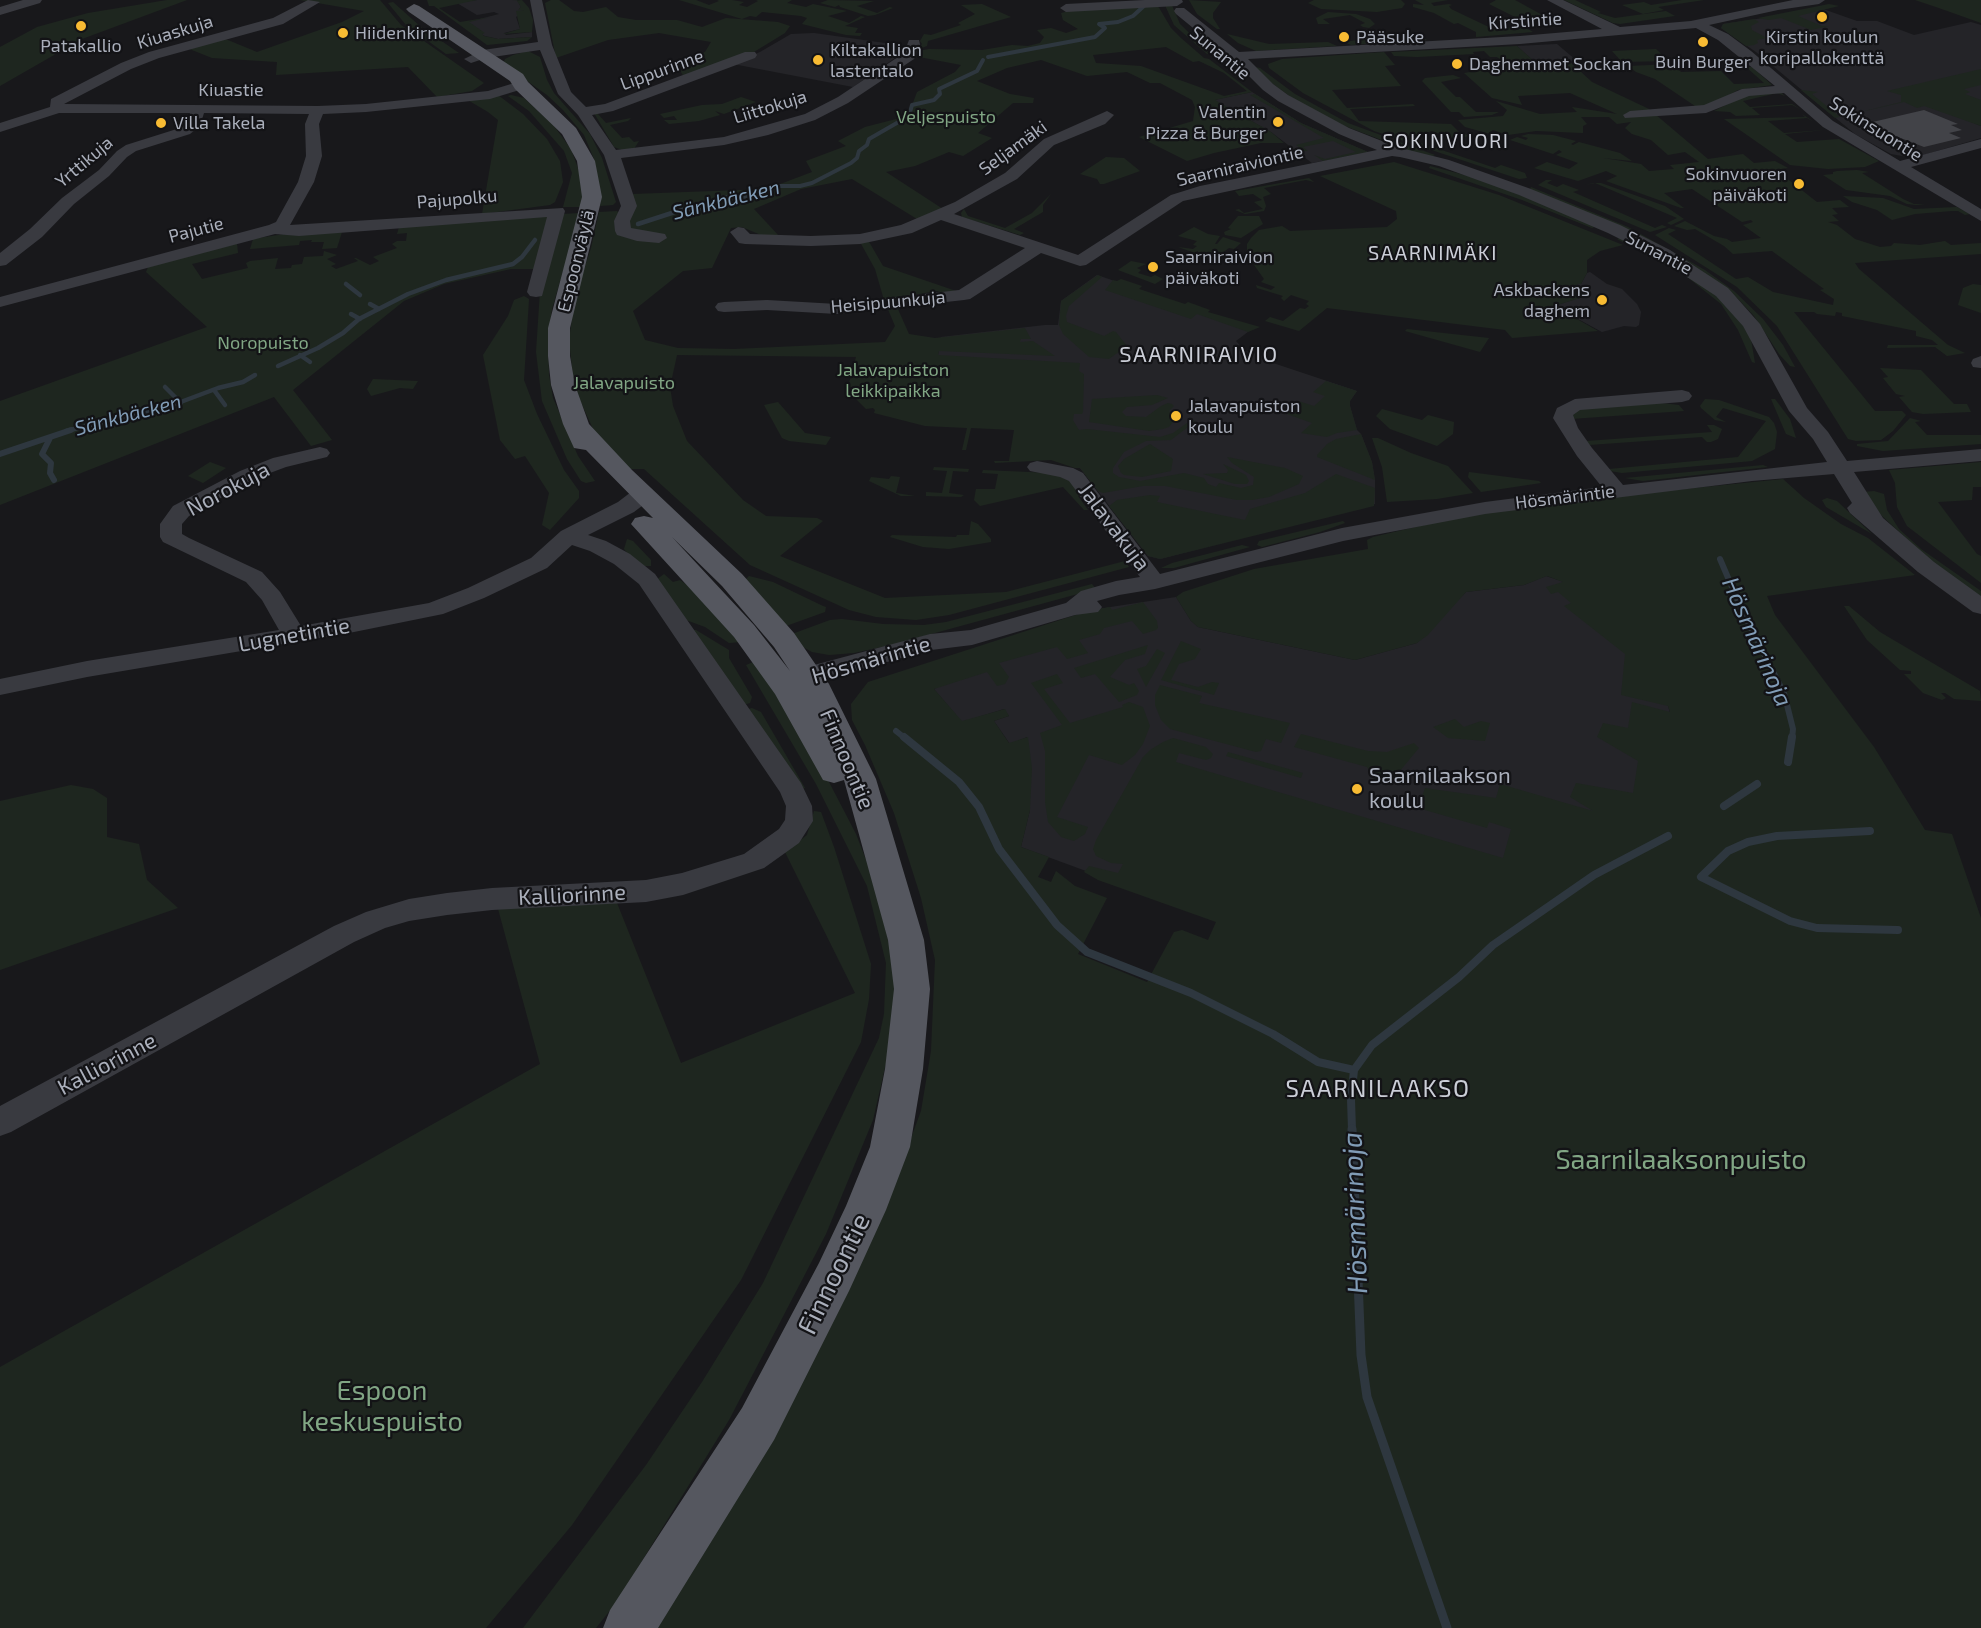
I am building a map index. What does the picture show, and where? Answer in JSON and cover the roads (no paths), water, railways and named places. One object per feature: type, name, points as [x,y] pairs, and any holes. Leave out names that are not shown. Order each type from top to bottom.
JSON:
[{"type":"main road","name":"Espoonväylä","points":[[409,5],[481,57],[507,81],[521,85],[542,102],[570,132],[586,161],[591,206],[559,328],[559,356],[563,385],[576,424],[629,499],[732,580],[784,640],[804,685]]},
{"type":"main road","name":"Finnoontie","points":[[628,1628],[758,1424],[834,1277],[865,1210],[890,1147],[904,1069],[912,989],[906,940],[891,880],[804,685]]},
{"type":"street","points":[[0,10],[36,0]]},
{"type":"street","points":[[536,0],[545,45],[565,94],[583,112],[612,155],[629,206],[622,221],[622,229],[637,236],[659,238]]},
{"type":"street","points":[[1553,0],[1617,31]]},
{"type":"street","name":"Kirstintie","points":[[1233,57],[1520,40],[1698,24],[1711,19],[1818,0]]},
{"type":"street","name":"Kiuaskuja","points":[[57,109],[56,102],[126,66],[154,55],[278,21],[314,2]]},
{"type":"street","points":[[1066,8],[1177,4]]},
{"type":"street","name":"Sunantie","points":[[1177,4],[1184,23],[1195,35],[1233,57],[1253,81],[1268,87],[1320,120],[1426,164],[1459,170],[1564,208],[1664,254],[1722,292],[1740,309],[1761,340],[1799,411],[1803,434],[1830,468],[1836,492],[1872,518],[1926,567],[1981,607]]},
{"type":"street","name":"Sokinsuontie","points":[[1698,24],[1723,37],[1746,54],[1828,124],[1981,216]]},
{"type":"street","name":"Liittokuja","points":[[612,155],[724,141],[763,132],[810,117],[843,100],[909,56],[914,49],[914,43]]},
{"type":"street","points":[[481,57],[545,45]]},
{"type":"street","name":"Lippurinne","points":[[583,112],[615,106],[750,55]]},
{"type":"street","name":"Kiuastie","points":[[0,128],[57,109],[84,107],[318,110],[373,107],[501,93],[521,85]]},
{"type":"street","points":[[1630,114],[1706,109],[1747,92],[1787,89]]},
{"type":"street","name":"Yrttikuja","points":[[0,261],[36,233],[68,201],[104,173],[122,154],[131,148],[185,131],[193,126],[198,109]]},
{"type":"street","points":[[275,229],[286,220],[306,182],[314,156],[312,124],[318,110]]},
{"type":"street","name":"Seljamäki","points":[[738,232],[745,239],[811,241],[860,239],[906,229],[942,215],[1006,179],[1049,142],[1100,121],[1107,115]]},
{"type":"street","points":[[1898,166],[1981,143]]},
{"type":"street","name":"Saarniraiviontie","points":[[1080,261],[1177,198],[1394,151]]},
{"type":"street","name":"Pajupolku","points":[[275,229],[299,231],[557,211],[536,292]]},
{"type":"street","points":[[942,215],[1102,268]]},
{"type":"street","name":"Pajutie","points":[[0,302],[275,229]]},
{"type":"street","points":[[1105,244],[1118,250],[1120,253],[1117,258]]},
{"type":"street","name":"Heisipuunkuja","points":[[724,307],[767,305],[837,309],[964,296],[1039,247]]},
{"type":"street","points":[[1617,491],[1584,452],[1568,428],[1563,418],[1564,412],[1575,405],[1682,396]]},
{"type":"street","name":"Norokuja","points":[[294,635],[272,597],[254,577],[171,537],[171,524],[181,512],[247,475],[280,462],[320,453]]},
{"type":"street","name":"Hösmärintie","points":[[804,685],[938,655],[972,637],[1074,608],[1097,606],[1124,598],[1155,582],[1342,535],[1489,507],[1830,468],[1981,454]]},
{"type":"street","name":"Jalavakuja","points":[[1037,467],[1066,472],[1076,477],[1155,582]]},
{"type":"street","name":"Lugnetintie","points":[[0,687],[78,671],[387,619],[452,604],[539,563],[570,536],[629,499]]},
{"type":"street","name":"Kalliorinne","points":[[0,1122],[344,934],[376,920],[409,910],[447,904],[492,899],[646,891],[683,884],[754,861],[789,836],[799,822],[799,806],[792,790],[647,579],[622,559],[598,546],[570,536]]},
{"type":"waterway","name":"Sänkbäcken","points":[[988,57],[1095,37],[1105,28],[1099,24],[1118,22],[1133,16],[1145,5]]},
{"type":"waterway","name":"Sänkbäcken","points":[[769,190],[779,186],[800,186],[812,183],[851,163],[857,158],[859,151],[867,145],[869,139],[909,116],[912,105],[934,100],[940,94],[939,89],[977,71],[983,60]]},
{"type":"waterway","name":"Sänkbäcken","points":[[638,224],[681,210],[714,208],[719,198],[754,196],[772,189]]},
{"type":"waterway","name":"Sänkbäcken","points":[[379,309],[408,294],[446,280],[513,264],[522,257],[535,240]]},
{"type":"waterway","points":[[346,284],[360,295]]},
{"type":"waterway","points":[[370,304],[379,309]]},
{"type":"waterway","name":"Sänkbäcken","points":[[360,319],[379,309]]},
{"type":"waterway","points":[[351,314],[360,319]]},
{"type":"waterway","name":"Sänkbäcken","points":[[301,356],[343,333],[360,319]]},
{"type":"waterway","name":"Sänkbäcken","points":[[278,366],[301,356]]},
{"type":"waterway","points":[[301,356],[310,362]]},
{"type":"waterway","name":"Sänkbäcken","points":[[180,402],[218,388],[243,382],[255,375]]},
{"type":"waterway","points":[[165,387],[180,402]]},
{"type":"waterway","points":[[214,390],[225,405]]},
{"type":"waterway","name":"Sänkbäcken","points":[[66,431],[180,402]]},
{"type":"waterway","name":"Sänkbäcken","points":[[0,454],[71,430]]},
{"type":"waterway","points":[[50,438],[42,454],[51,463],[50,473],[54,480]]},
{"type":"waterway","name":"Hösmärinoja","points":[[1720,559],[1744,615],[1784,693],[1793,729],[1792,739]]},
{"type":"waterway","points":[[896,731],[906,739]]},
{"type":"waterway","points":[[904,737],[959,782],[979,807],[999,849],[1057,925],[1087,952],[1191,993],[1273,1034],[1318,1062],[1354,1070]]},
{"type":"waterway","name":"Hösmärinoja","points":[[1788,762],[1792,737]]},
{"type":"waterway","name":"Hösmärinoja","points":[[1724,806],[1757,784]]},
{"type":"waterway","points":[[1870,831],[1777,836],[1748,842],[1728,851],[1701,877],[1790,921],[1817,928],[1898,930]]},
{"type":"waterway","name":"Hösmärinoja","points":[[1354,1070],[1372,1045],[1459,977],[1493,945],[1594,875],[1668,836]]},
{"type":"waterway","name":"Hösmärinoja","points":[[1352,1130],[1351,1099],[1354,1070]]},
{"type":"waterway","name":"Hösmärinoja","points":[[1352,1129],[1361,1355],[1367,1397],[1447,1628]]},
{"type":"place","name":"Kirstin koulun koripallokenttä","points":[[1822,17]]},
{"type":"place","name":"Patakallio","points":[[81,26]]},
{"type":"place","name":"Hiidenkirnu","points":[[343,33]]},
{"type":"place","name":"Pääsuke","points":[[1344,37]]},
{"type":"place","name":"Buin Burger","points":[[1703,42]]},
{"type":"place","name":"Kiltakallion lastentalo","points":[[818,60]]},
{"type":"place","name":"Daghemmet Sockan","points":[[1457,64]]},
{"type":"place","name":"Valentin Pizza & Burger","points":[[1278,122]]},
{"type":"place","name":"Villa Takela","points":[[161,123]]},
{"type":"place","name":"Sokinvuoren päiväkoti","points":[[1799,184]]},
{"type":"place","name":"Saarniraivion päiväkoti","points":[[1153,267]]},
{"type":"place","name":"Askbackens daghem","points":[[1602,300]]},
{"type":"place","name":"Jalavapuiston koulu","points":[[1176,416]]},
{"type":"place","name":"Saarnilaakson koulu","points":[[1357,789]]},
{"type":"district","name":"SOKINVUORI","points":[[1446,141]]},
{"type":"district","name":"SAARNIMÄKI","points":[[1433,253]]},
{"type":"district","name":"SAARNIRAIVIO","points":[[1199,355]]},
{"type":"district","name":"SAARNILAAKSO","points":[[1378,1089]]},
{"type":"park label","name":"Veljespuisto","points":[[946,117]]},
{"type":"park label","name":"Noropuisto","points":[[263,343]]},
{"type":"park label","name":"Jalavapuiston leikkipaikka","points":[[893,380]]},
{"type":"park label","name":"Jalavapuisto","points":[[624,383]]},
{"type":"park label","name":"Saarnilaaksonpuisto","points":[[1681,1160]]},
{"type":"park label","name":"Espoon keskuspuisto","points":[[382,1406]]}]
